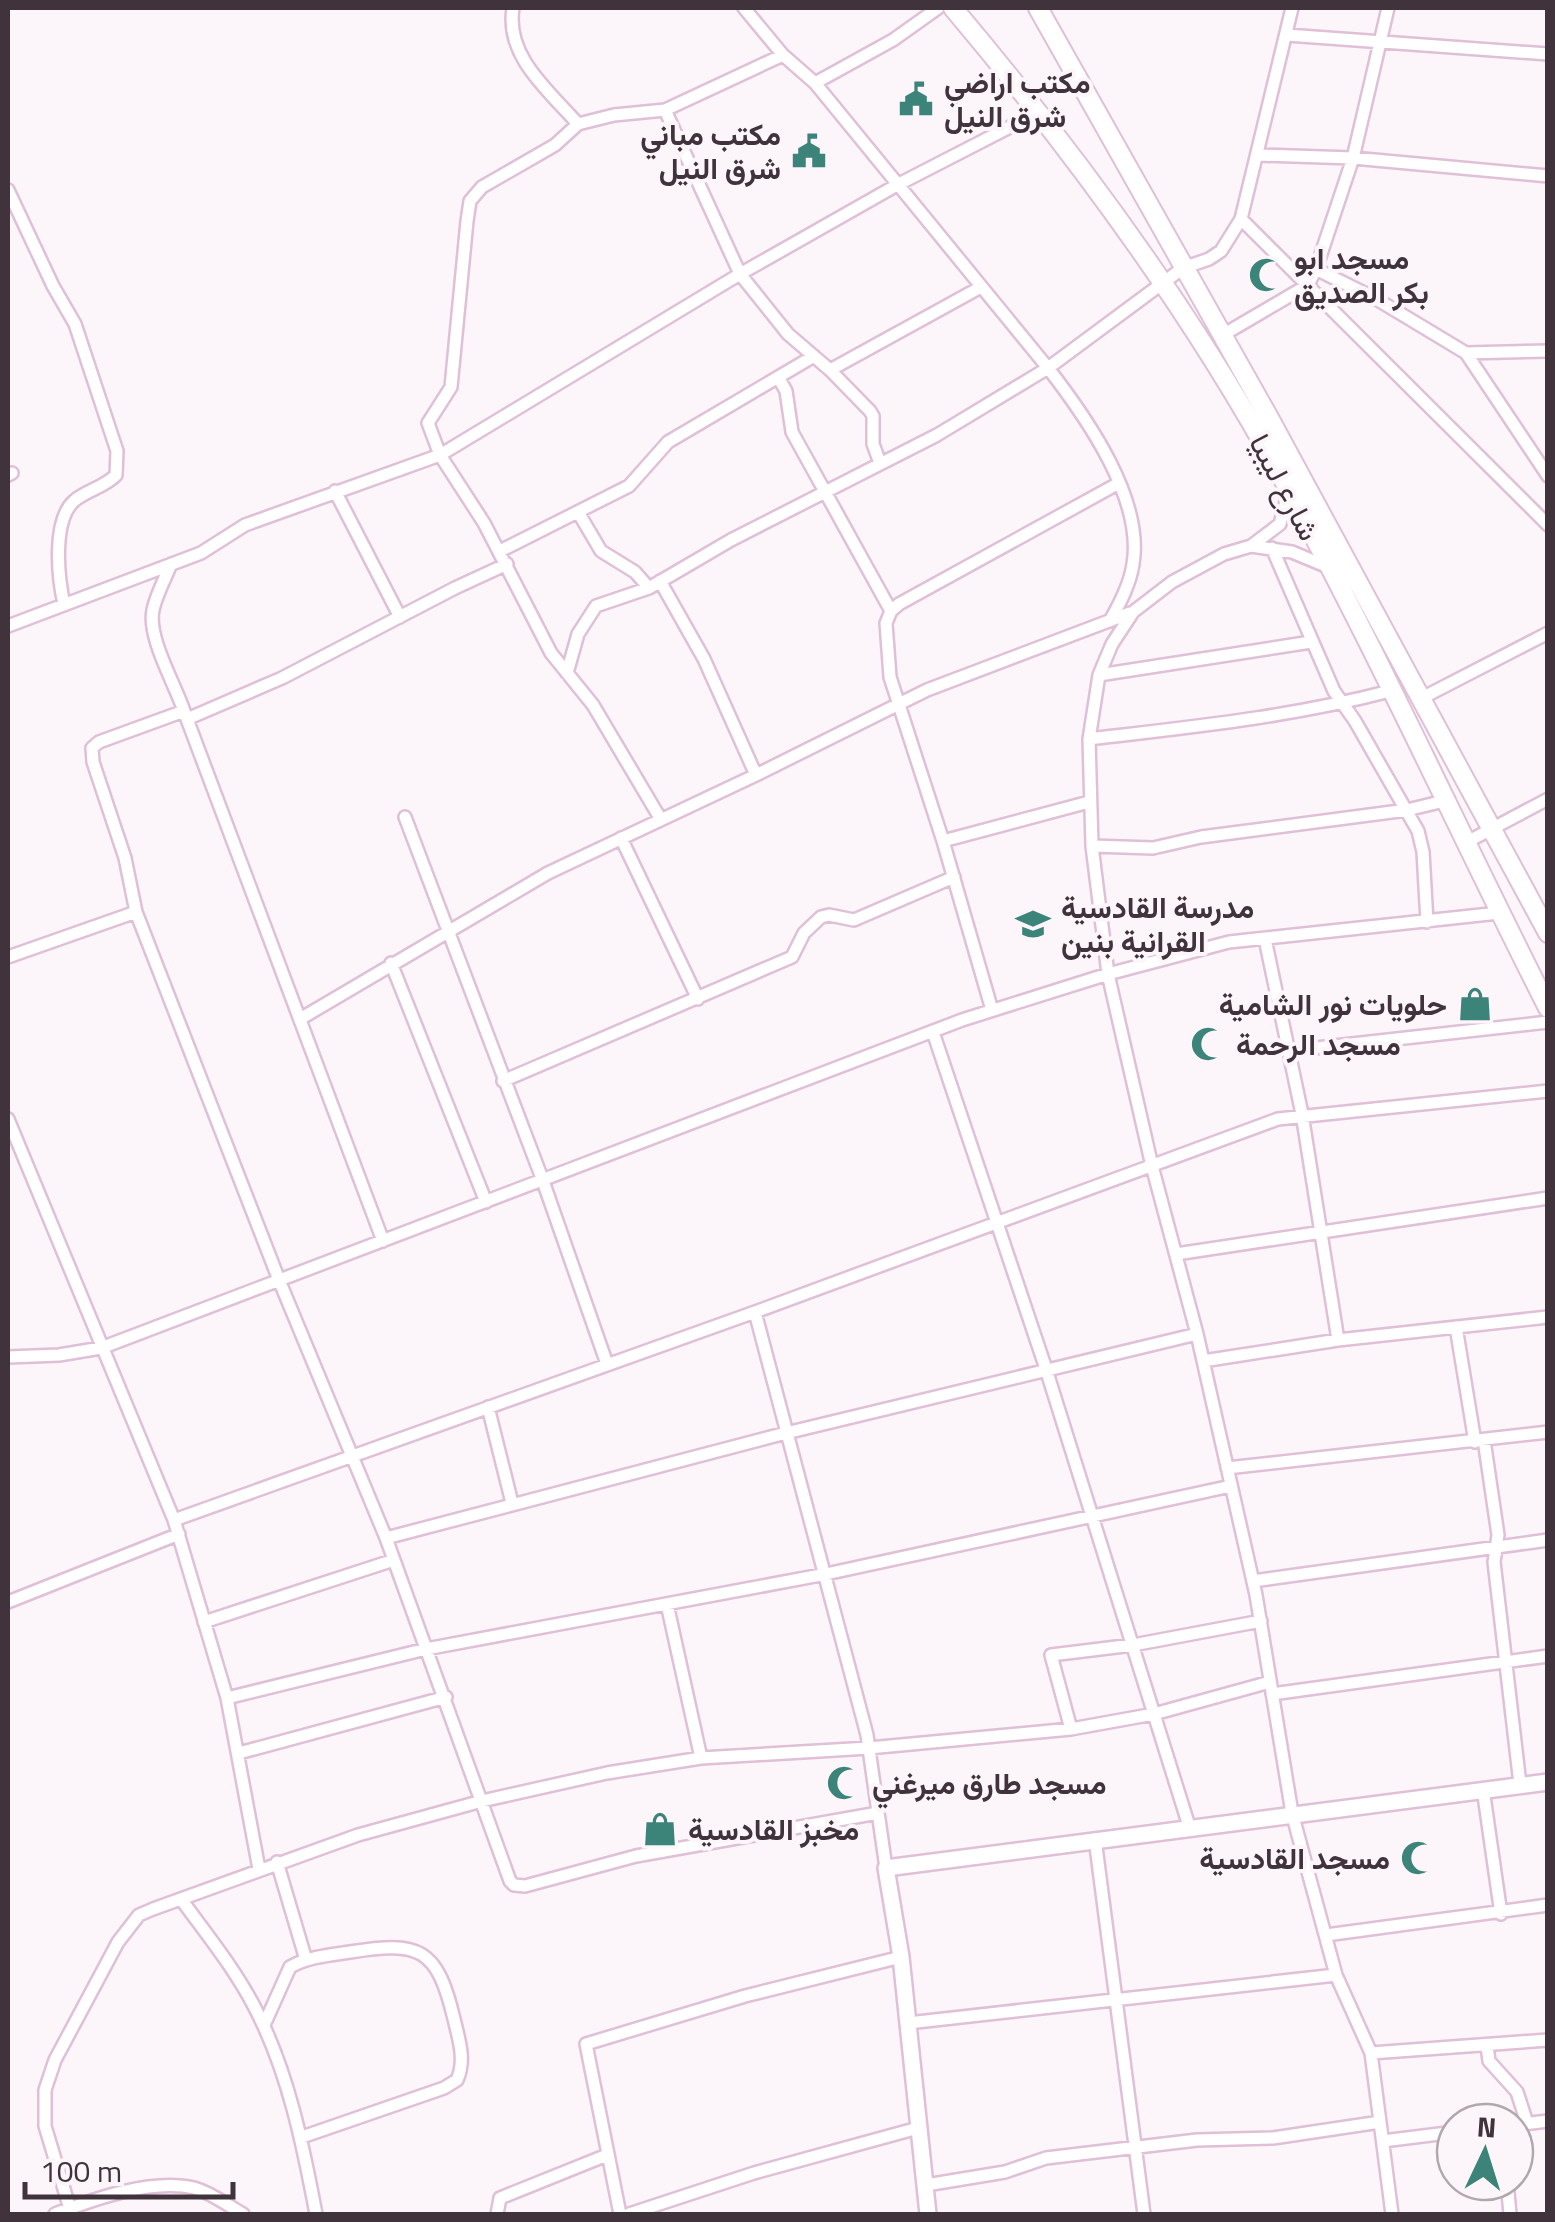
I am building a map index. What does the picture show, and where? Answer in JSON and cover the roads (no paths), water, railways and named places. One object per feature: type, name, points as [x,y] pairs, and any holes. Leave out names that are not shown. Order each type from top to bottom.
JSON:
[{"type":"main road","name":"شارع ليبيا","points":[[952,8],[1039,112],[1162,284],[1230,388],[1288,489],[1548,1008]]},
{"type":"main road","name":"شارع ليبيا","points":[[1038,8],[1548,933]]},
{"type":"street","points":[[513,8],[514,43],[529,68],[578,124]]},
{"type":"street","points":[[744,8],[783,54],[815,83],[1079,411],[1118,482],[1133,521],[1134,549],[1128,584],[1110,622]]},
{"type":"street","points":[[815,83],[894,40],[938,8]]},
{"type":"street","points":[[567,673],[578,634],[596,606],[654,585],[826,491],[937,436],[1048,368],[1183,268],[1218,254],[1242,219],[1292,8]]},
{"type":"street","points":[[1221,336],[1308,284],[1316,269],[1352,158],[1388,8]]},
{"type":"street","points":[[1287,36],[1548,54]]},
{"type":"street","points":[[660,818],[593,705],[551,654],[500,551],[440,455],[428,423],[451,387],[470,200],[482,187],[555,144],[578,124],[614,115],[665,110],[783,54]]},
{"type":"street","points":[[665,110],[740,274],[781,326],[874,416],[873,441],[880,463]]},
{"type":"street","points":[[8,626],[210,548],[245,525],[440,455],[740,274],[897,185],[1039,112]]},
{"type":"street","points":[[1259,155],[1352,158],[1548,176]]},
{"type":"street","points":[[8,190],[75,324],[117,451],[116,476],[72,502],[68,510],[57,557],[64,604]]},
{"type":"street","points":[[1242,219],[1548,525]]},
{"type":"street","points":[[1316,269],[1422,325],[1466,354],[1548,476]]},
{"type":"street","points":[[830,370],[981,287]]},
{"type":"street","points":[[1466,354],[1548,351]]},
{"type":"street","points":[[500,551],[629,486],[682,432],[814,356]]},
{"type":"street","points":[[778,377],[786,390],[792,432],[890,611]]},
{"type":"street","points":[[992,1010],[898,703],[886,652],[886,623],[890,611],[1118,482]]},
{"type":"street","points":[[300,1019],[548,873],[660,818],[756,775],[898,703],[992,663],[1133,612],[1196,567],[1251,546],[1280,524],[1288,489]]},
{"type":"street","points":[[335,491],[400,617]]},
{"type":"street","points":[[578,512],[601,551],[654,585],[704,660],[756,775]]},
{"type":"street","points":[[1251,546],[1302,556],[1328,567]]},
{"type":"street","points":[[1272,548],[1341,704],[1407,810],[1422,845],[1428,922]]},
{"type":"street","points":[[171,564],[153,610],[156,642],[383,1241]]},
{"type":"street","points":[[507,564],[282,678],[186,715],[99,742],[92,748],[93,762],[125,858],[136,912],[278,1280],[386,1538],[446,1696],[506,1875],[514,1886],[636,1856],[878,1813]]},
{"type":"street","points":[[1133,612],[1112,644],[1099,675],[1089,739],[1092,846],[1108,974],[1253,1580],[1292,1813],[1336,1975],[1371,2053],[1392,2214]]},
{"type":"street","points":[[1420,699],[1548,632]]},
{"type":"street","points":[[1099,675],[1312,642]]},
{"type":"street","points":[[1089,739],[1256,720],[1390,691]]},
{"type":"street","points":[[1464,842],[1548,799]]},
{"type":"street","points":[[943,841],[1089,802]]},
{"type":"street","points":[[1092,846],[1152,848],[1201,837],[1444,802]]},
{"type":"street","points":[[405,816],[608,1364]]},
{"type":"street","points":[[620,838],[698,999]]},
{"type":"street","points":[[504,1081],[792,957],[804,933],[821,916],[854,920],[954,877]]},
{"type":"street","points":[[8,956],[136,912]]},
{"type":"street","points":[[8,1356],[59,1355],[101,1348],[932,1032],[1108,974],[1229,942],[1499,912]]},
{"type":"street","points":[[1265,939],[1302,1114],[1338,1340]]},
{"type":"street","points":[[391,963],[486,1202]]},
{"type":"street","points":[[1289,1051],[1548,1022]]},
{"type":"street","points":[[932,1032],[1046,1370],[1189,1826]]},
{"type":"street","points":[[174,1520],[756,1312],[1278,1118],[1548,1090]]},
{"type":"street","points":[[8,1119],[174,1520],[227,1698],[259,1869]]},
{"type":"street","points":[[1176,1254],[1548,1198]]},
{"type":"street","points":[[756,1312],[869,1748],[901,1956],[928,2214]]},
{"type":"street","points":[[1203,1361],[1338,1340],[1548,1317]]},
{"type":"street","points":[[1456,1327],[1498,1535],[1494,1562],[1520,1784]]},
{"type":"street","points":[[386,1538],[786,1433],[1197,1334]]},
{"type":"street","points":[[488,1407],[512,1503]]},
{"type":"street","points":[[1227,1468],[1548,1432]]},
{"type":"street","points":[[227,1698],[426,1649],[826,1574],[1231,1486]]},
{"type":"street","points":[[8,1602],[178,1534]]},
{"type":"street","points":[[1253,1580],[1548,1540]]},
{"type":"street","points":[[204,1622],[394,1560]]},
{"type":"street","points":[[667,1604],[701,1758]]},
{"type":"street","points":[[1072,1729],[1051,1656],[1133,1646],[1260,1621]]},
{"type":"street","points":[[70,2209],[43,2107],[55,2060],[128,1927],[139,1915],[277,1862],[482,1801],[607,1773],[701,1758],[869,1748],[1072,1729],[1271,1688],[1548,1656]]},
{"type":"street","points":[[239,1753],[446,1696]]},
{"type":"street","points":[[886,1868],[1548,1782]]},
{"type":"street","points":[[1483,1789],[1501,1914]]},
{"type":"street","points":[[1095,1839],[1144,2214]]},
{"type":"street","points":[[277,1862],[306,1960]]},
{"type":"street","points":[[181,1899],[234,1974],[264,2025],[302,2137],[316,2214]]},
{"type":"street","points":[[1326,1935],[1548,1905]]},
{"type":"street","points":[[264,2025],[290,1967],[306,1960],[400,1945],[420,1954],[440,1976],[448,1994],[462,2066],[457,2080],[302,2137]]},
{"type":"street","points":[[620,2214],[585,2050],[591,2041],[901,1956]]},
{"type":"street","points":[[908,2023],[1336,1975]]},
{"type":"street","points":[[1371,2053],[1548,2040]]},
{"type":"street","points":[[1487,2046],[1489,2061],[1517,2092],[1518,2102]]},
{"type":"street","points":[[926,2185],[1005,2172],[1046,2158],[1136,2146],[1273,2138],[1380,2122]]},
{"type":"street","points":[[629,2214],[772,2168],[918,2128]]},
{"type":"street","points":[[1382,2141],[1435,2134]]},
{"type":"street","points":[[497,2214],[500,2198],[607,2156]]},
{"type":"street","points":[[55,2214],[142,2190],[176,2186],[212,2195],[243,2214]]},
{"type":"place","name":"مكتب اراضي شرق النيل","points":[[916,99]]},
{"type":"place","name":"مكتب مباني شرق النيل","points":[[809,151]]},
{"type":"place","name":"مسجد ابو بكر الصديق","points":[[1266,275]]},
{"type":"place","name":"مدرسة القادسية القرانية بنين","points":[[1033,924]]},
{"type":"place","name":"حلويات نور الشامية","points":[[1475,1004]]},
{"type":"place","name":"مسجد الرحمة","points":[[1208,1044]]},
{"type":"place","name":"مسجد طارق ميرغني","points":[[844,1783]]},
{"type":"place","name":"مخبز القادسية","points":[[660,1829]]},
{"type":"place","name":"مسجد القادسية","points":[[1418,1858]]}]
